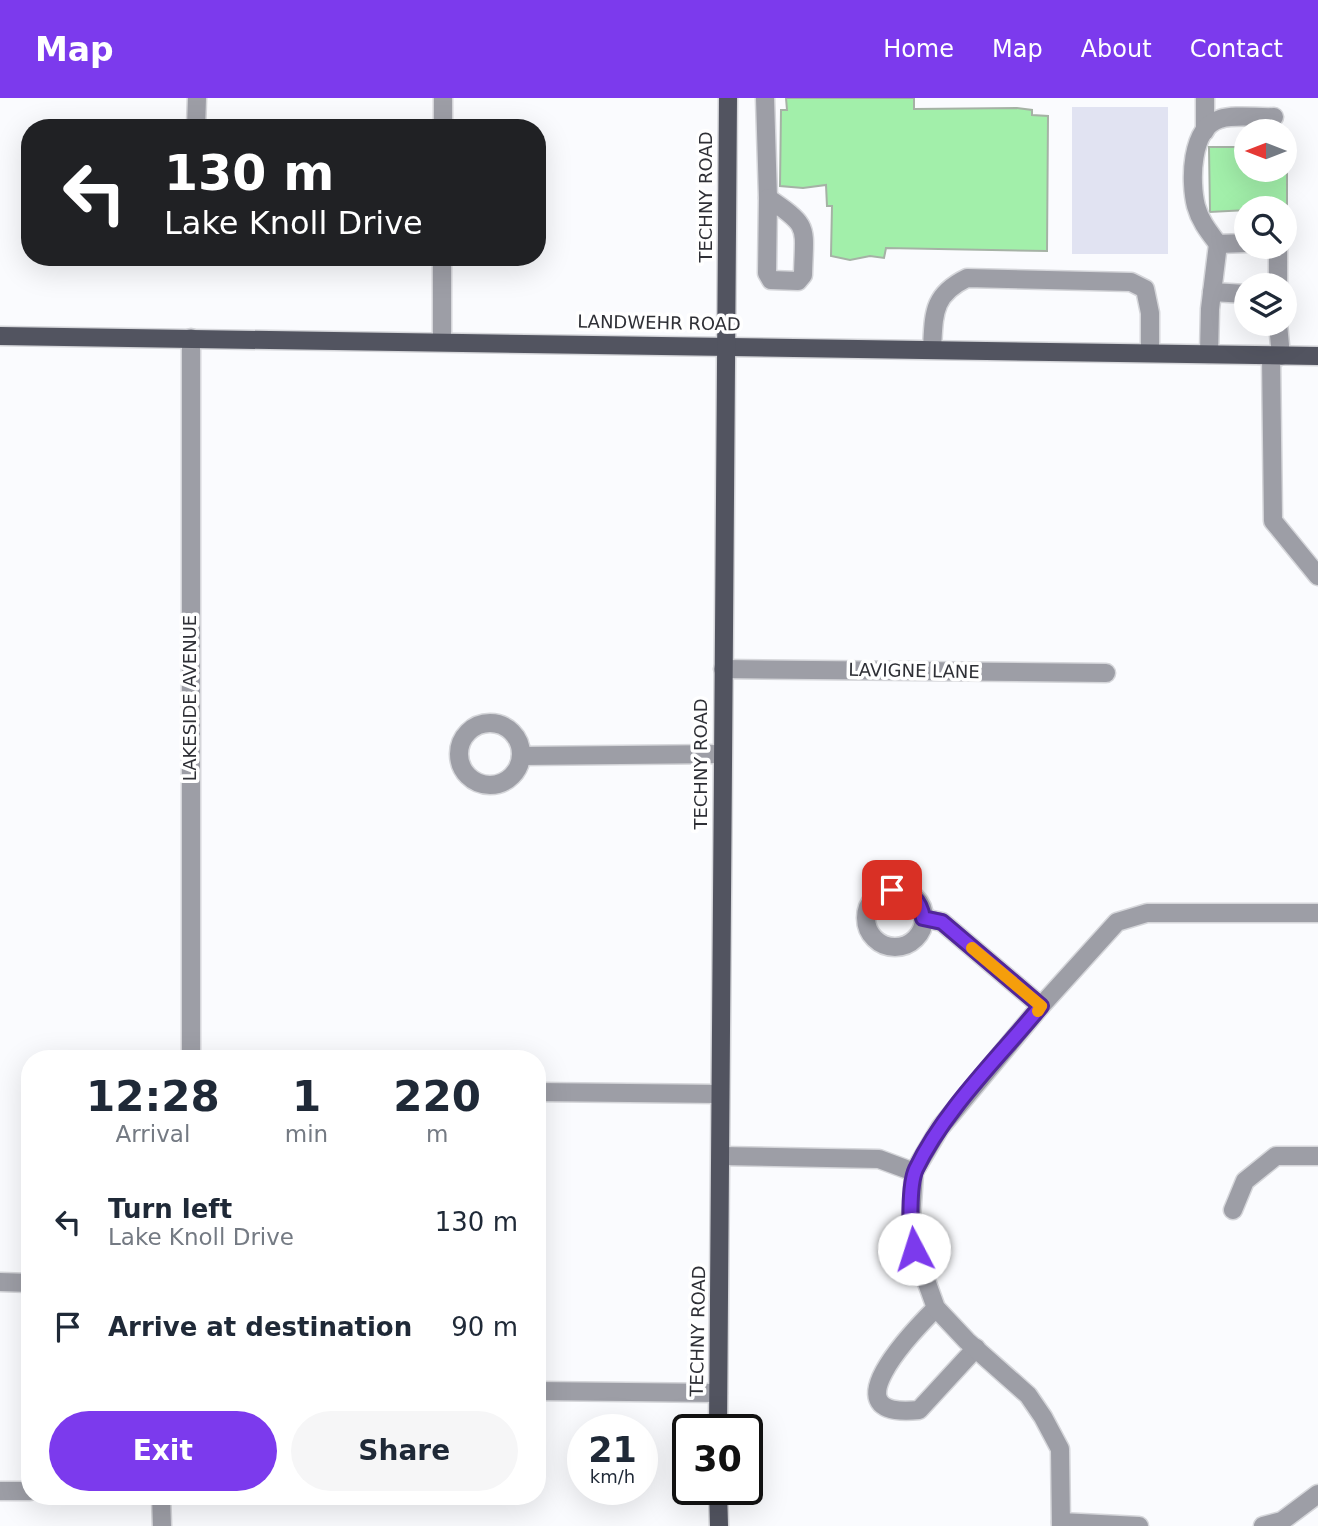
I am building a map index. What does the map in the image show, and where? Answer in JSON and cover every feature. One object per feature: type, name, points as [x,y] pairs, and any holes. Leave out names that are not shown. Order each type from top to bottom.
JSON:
[{"type":"main road","name":"TECHNY ROAD","points":[[718,1414],[727,98]]},
{"type":"main road","name":"LANDWEHR ROAD","points":[[0,336],[1318,356]]},
{"type":"main road","points":[[718,1505],[719,1526]]},
{"type":"street","points":[[196,119],[197,98]]},
{"type":"street","points":[[443,98],[443,119]]},
{"type":"street","points":[[765,98],[768,198]]},
{"type":"street","points":[[1205,98],[1205,131]]},
{"type":"street","points":[[1209,354],[1218,244],[1203,223],[1194,188],[1197,142],[1219,119],[1274,117]]},
{"type":"street","points":[[1218,244],[1234,243]]},
{"type":"street","points":[[442,266],[442,341]]},
{"type":"street","points":[[932,349],[937,304],[952,286],[967,278],[1131,282],[1145,289],[1149,300],[1150,353]]},
{"type":"street","points":[[1212,292],[1234,293]]},
{"type":"street","points":[[1277,336],[1273,521],[1318,576]]},
{"type":"street","name":"LAKESIDE AVENUE","points":[[191,338],[191,1050]]},
{"type":"street","name":"LAVIGNE LANE","points":[[723,668],[1106,673]]},
{"type":"street","points":[[521,756],[722,754]]},
{"type":"street","points":[[1139,1526],[1060,1524],[1060,1449],[1028,1395],[976,1349],[936,1308],[910,1236],[914,1172],[940,1128],[1041,1006],[1117,922],[1147,913],[1318,913]]},
{"type":"street","points":[[923,918],[942,922],[1041,1006]]},
{"type":"street","points":[[546,1092],[720,1094]]},
{"type":"street","points":[[721,1156],[879,1159],[914,1172]]},
{"type":"street","points":[[1233,1210],[1245,1181],[1276,1156],[1318,1156]]},
{"type":"street","points":[[0,1282],[21,1283]]},
{"type":"street","points":[[936,1308],[919,1325],[879,1376],[877,1393],[884,1405],[897,1412],[919,1410],[976,1349]]},
{"type":"street","points":[[546,1391],[718,1393]]},
{"type":"street","points":[[0,1491],[21,1491]]},
{"type":"street","points":[[1263,1526],[1282,1521],[1318,1494]]},
{"type":"street","points":[[161,1505],[162,1526]]},
{"type":"shaded area","points":[[1072,107],[1168,107],[1168,254],[1072,254]]},
{"type":"building","points":[[786,98],[914,98],[914,109],[1017,108],[1032,110],[1032,115],[1048,116],[1047,251],[886,248],[884,258],[870,256],[850,260],[831,256],[832,206],[827,206],[826,185],[803,188],[780,186],[781,110],[787,110]]},
{"type":"building","points":[[1209,147],[1234,147],[1234,182],[1287,182],[1287,196],[1234,196],[1234,211],[1210,212]]},
{"type":"slow traffic","points":[[972,948],[1041,1006],[1038,1011]]},
{"type":"route","points":[[892,890],[910,894],[922,909],[923,918],[942,922],[1041,1006],[940,1128],[914,1172],[910,1236],[914,1249]]}]
